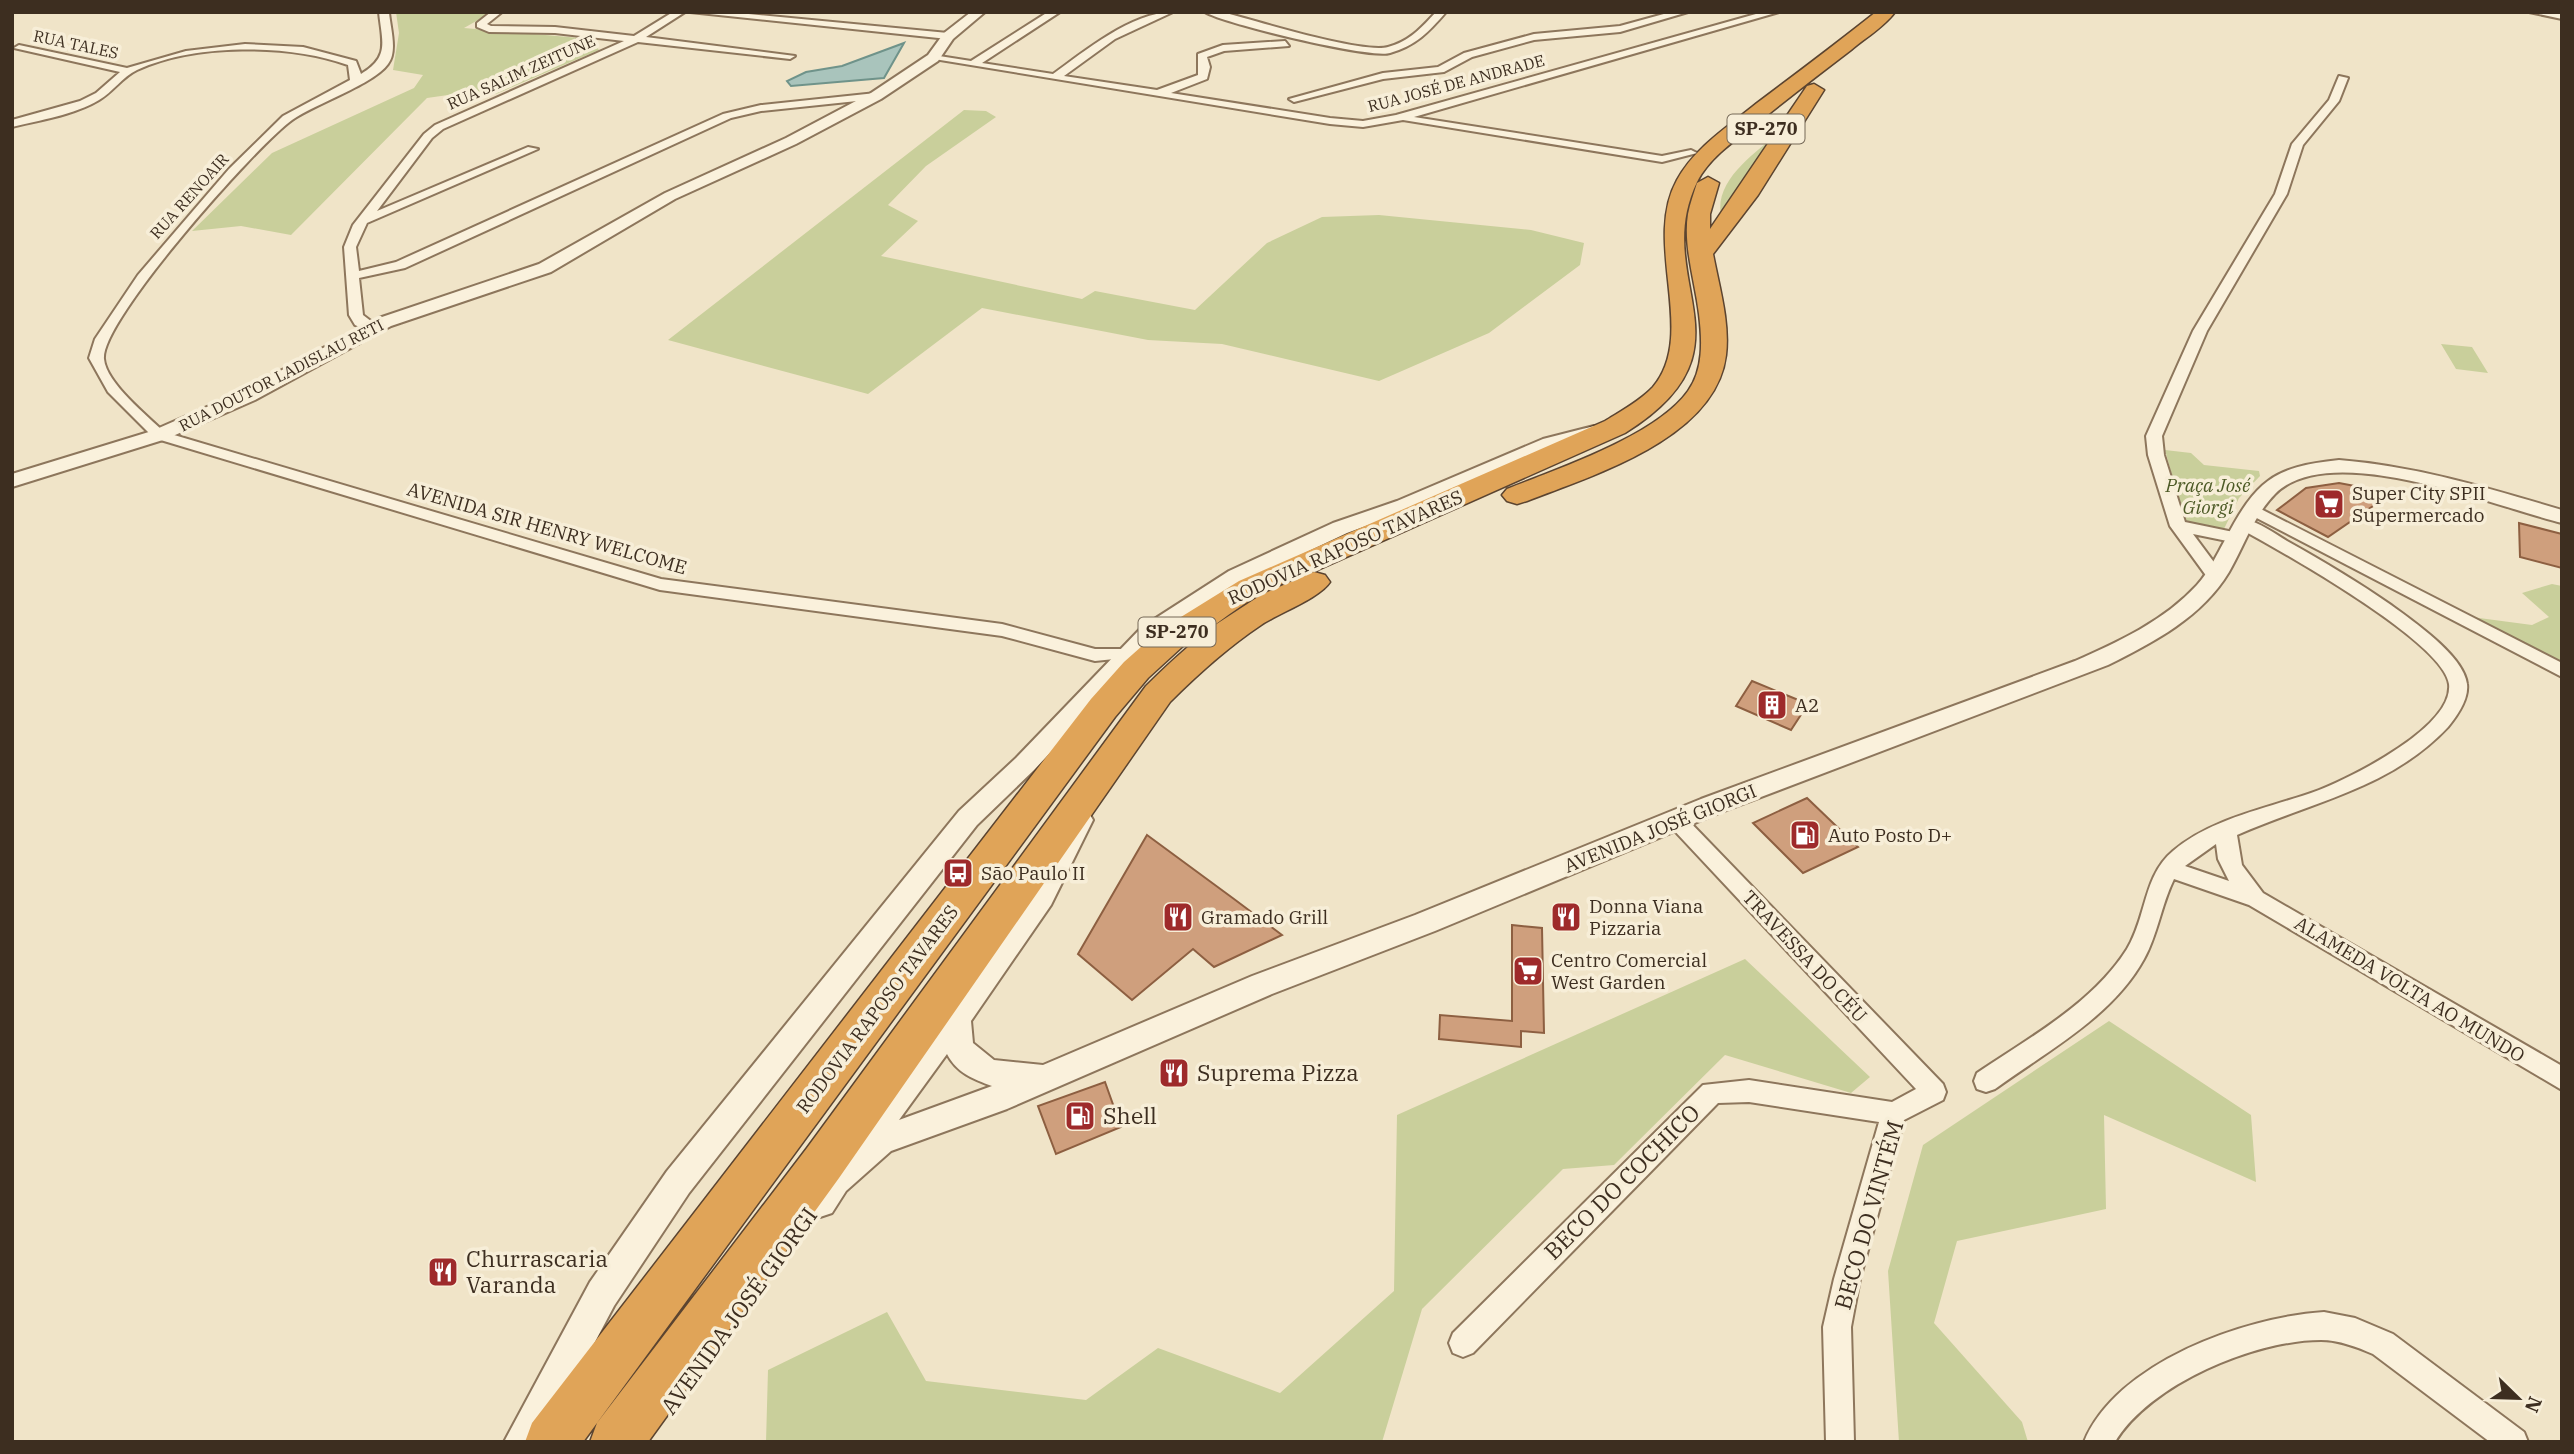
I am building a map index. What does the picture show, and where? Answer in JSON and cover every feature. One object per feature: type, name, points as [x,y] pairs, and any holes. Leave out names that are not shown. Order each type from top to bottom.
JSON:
[{"type":"highway","name":"RODOVIA RAPOSO TAVARES","points":[[615,1442],[823,1163],[1158,694],[1195,656],[1247,619],[1309,584],[1560,478],[1655,432],[1679,416],[1698,397],[1708,377],[1714,346],[1687,246],[1679,197],[1697,165],[1712,149],[1886,12]]},
{"type":"highway","name":"RODOVIA RAPOSO TAVARES","points":[[551,1442],[1094,719],[1144,660],[1180,629],[1249,587],[1615,427],[1644,408],[1666,388],[1678,367],[1682,348],[1687,246],[1710,180],[1739,150],[1911,13]]},
{"type":"highway","points":[[1771,102],[1677,160],[1667,186],[1687,246],[1754,186],[1814,90]]},
{"type":"street","points":[[12,124],[95,99],[128,71],[188,54],[268,48],[315,51],[352,63],[387,57],[384,12]]},
{"type":"street","points":[[497,12],[480,25],[489,29],[555,30],[790,56]]},
{"type":"street","name":"RUA SALIM ZEITUNE","points":[[373,328],[360,322],[356,315],[351,242],[428,136],[439,127],[634,40],[680,12]]},
{"type":"street","points":[[695,12],[948,36]]},
{"type":"street","name":"RUA DOUTOR LADISLAU RETI","points":[[12,481],[159,435],[226,407],[373,328],[545,268],[670,196],[791,141],[876,96],[933,58],[948,36],[979,12]]},
{"type":"street","points":[[975,64],[1055,12]]},
{"type":"street","points":[[1055,77],[1112,37],[1168,12]]},
{"type":"street","points":[[1210,12],[1335,44],[1377,51],[1402,47],[1415,40],[1441,12]]},
{"type":"street","points":[[1247,108],[1383,76],[1440,70],[1475,53],[1534,37],[1620,29],[1683,12]]},
{"type":"street","name":"RUA JOSÉ DE ANDRADE","points":[[933,58],[1296,116],[1363,124],[1396,118],[1716,23],[1774,12]]},
{"type":"street","points":[[2534,12],[2562,16]]},
{"type":"street","points":[[1284,44],[1293,32]]},
{"type":"street","points":[[1157,93],[1203,77],[1205,67],[1202,56],[1213,50],[1284,44],[1335,44]]},
{"type":"street","name":"RUA TALES","points":[[19,48],[128,71]]},
{"type":"street","name":"RUA RENOAIR","points":[[159,435],[104,377],[96,357],[104,330],[159,256],[275,128],[372,72],[387,57]]},
{"type":"street","points":[[352,63],[356,71],[355,82]]},
{"type":"street","points":[[2216,577],[2178,526],[2156,455],[2154,436],[2158,421],[2200,331],[2281,194],[2298,144],[2334,101],[2343,78]]},
{"type":"street","points":[[352,276],[400,265],[727,116],[799,103],[876,96]]},
{"type":"street","points":[[1294,99],[1292,110],[1296,116]]},
{"type":"street","points":[[1396,118],[1677,160]]},
{"type":"street","points":[[365,220],[532,149]]},
{"type":"street","points":[[522,1442],[602,1294],[678,1182],[968,818],[1025,764],[1100,666],[1128,653],[1150,632],[1193,602],[1269,561],[1340,528],[1404,505],[1549,443],[1615,427]]},
{"type":"street","name":"AVENIDA SIR HENRY WELCOME","points":[[159,435],[660,584],[1002,631],[1100,666]]},
{"type":"street","name":"AVENIDA JOSÉ GIORGI","points":[[835,1180],[880,1141],[996,1100],[1262,985],[1905,732],[2083,667],[2122,649],[2158,627],[2216,577],[2245,524],[2274,484],[2283,478],[2308,470],[2360,467],[2465,488],[2562,517]]},
{"type":"street","points":[[2178,526],[2245,524],[2562,671]]},
{"type":"street","points":[[1986,1081],[2064,1025],[2118,979],[2136,954],[2167,868],[2202,842],[2341,789],[2392,761],[2428,737],[2458,699],[2458,682],[2447,661],[2431,643],[2326,572],[2245,524]]},
{"type":"street","name":"AVENIDA JOSÉ GIORGI","points":[[643,1442],[956,1017],[1058,869],[1104,768]]},
{"type":"street","name":"TRAVESSA DO CÉU","points":[[1677,821],[1934,1092]]},
{"type":"street","name":"ALAMEDA VOLTA AO MUNDO","points":[[2227,831],[2225,847],[2232,872],[2258,899]]},
{"type":"street","name":"ALAMEDA VOLTA AO MUNDO","points":[[2167,868],[2258,899],[2562,1079]]},
{"type":"street","name":"AVENIDA JOSÉ GIORGI","points":[[956,1017],[954,1031],[958,1047],[965,1059],[976,1067],[991,1074],[1021,1078],[1049,1075]]},
{"type":"street","name":"BECO DO COCHICO","points":[[1463,1343],[1712,1093],[1749,1091],[1894,1113]]},
{"type":"street","name":"BECO DO VINTÉM","points":[[1840,1442],[1837,1326],[1847,1279],[1894,1113],[1934,1092]]},
{"type":"street","points":[[2098,1442],[2113,1418],[2151,1383],[2220,1350],[2291,1328],[2324,1326],[2355,1332],[2384,1344],[2514,1442]]},
{"type":"green space","points":[[396,12],[492,12],[464,28],[591,39],[599,50],[496,94],[469,92],[427,98],[291,235],[241,226],[192,231],[272,153],[414,88],[423,75],[393,70],[399,33]]},
{"type":"green space","points":[[964,110],[986,111],[996,117],[926,166],[888,205],[918,221],[881,256],[1082,299],[1095,291],[1195,310],[1267,243],[1322,217],[1379,215],[1531,230],[1584,243],[1580,265],[1489,333],[1379,381],[1222,344],[1148,340],[982,308],[868,394],[668,340]]},
{"type":"green space","points":[[1781,131],[1721,216],[1724,190],[1731,178],[1750,157]]},
{"type":"green space","points":[[2441,344],[2472,347],[2488,373],[2456,369]]},
{"type":"green space","name":"Praça José Giorgi","points":[[2165,450],[2191,453],[2204,465],[2259,471],[2260,476],[2239,498],[2223,531],[2215,533],[2185,522]]},
{"type":"green space","points":[[2552,584],[2562,586],[2562,665],[2464,616],[2532,625],[2549,617],[2522,593]]},
{"type":"green space","points":[[1745,959],[1870,1077],[1851,1093],[1725,1055],[1614,1165],[1563,1169],[1422,1309],[1382,1442],[766,1442],[768,1370],[887,1312],[926,1381],[1086,1400],[1158,1348],[1280,1393],[1394,1291],[1397,1115]]},
{"type":"green space","points":[[2109,1021],[2251,1115],[2256,1182],[2104,1115],[2106,1209],[1957,1241],[1934,1323],[2022,1422],[2028,1442],[1899,1442],[1888,1271],[1923,1145]]},
{"type":"water","points":[[904,43],[884,78],[791,86],[787,81],[806,72],[842,66]]},
{"type":"building","name":"Super City SPII Supermercado","points":[[2339,483],[2392,493],[2328,537],[2277,510],[2306,488]]},
{"type":"building","points":[[2519,523],[2562,534],[2562,568],[2520,557]]},
{"type":"building","name":"A2","points":[[1752,681],[1808,704],[1791,730],[1736,706]]},
{"type":"building","name":"Auto Posto D+","points":[[1807,798],[1858,847],[1803,873],[1753,823]]},
{"type":"building","name":"Gramado Grill","points":[[1147,835],[1282,935],[1214,967],[1193,949],[1132,1000],[1078,954]]},
{"type":"building","name":"Centro Comercial West Garden","points":[[1512,925],[1542,928],[1544,1033],[1521,1031],[1521,1047],[1439,1039],[1440,1015],[1512,1021]]},
{"type":"building","name":"Shell","points":[[1105,1082],[1121,1127],[1056,1154],[1038,1106]]},
{"type":"place","name":"Super City SPII Supermercado","points":[[2329,504]]},
{"type":"place","name":"A2","points":[[1772,705]]},
{"type":"place","name":"Auto Posto D+","points":[[1805,835]]},
{"type":"place","name":"São Paulo II","points":[[958,873]]},
{"type":"place","name":"Gramado Grill","points":[[1178,917]]},
{"type":"place","name":"Donna Viana Pizzaria","points":[[1566,917]]},
{"type":"place","name":"Centro Comercial West Garden","points":[[1528,971]]},
{"type":"place","name":"Suprema Pizza","points":[[1174,1073]]},
{"type":"place","name":"Shell","points":[[1080,1116]]},
{"type":"place","name":"Churrascaria Varanda","points":[[443,1272]]}]
